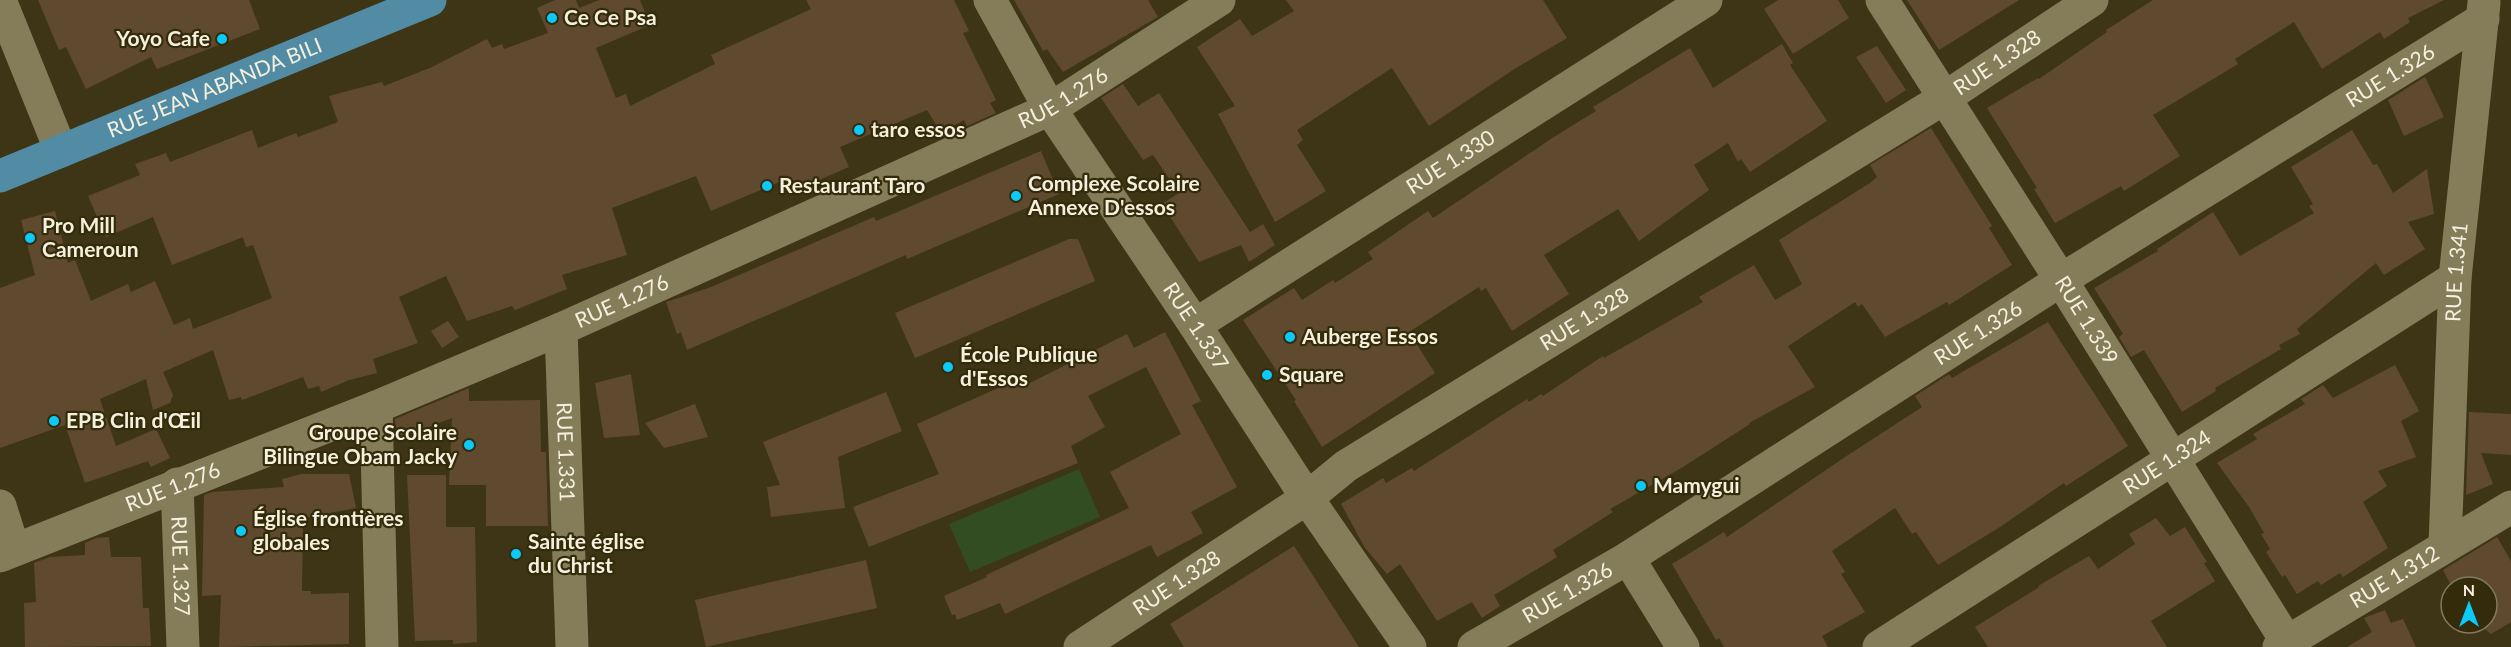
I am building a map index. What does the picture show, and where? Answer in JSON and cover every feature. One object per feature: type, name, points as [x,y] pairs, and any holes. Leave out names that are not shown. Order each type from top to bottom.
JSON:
[{"type":"main road","name":"RUE JEAN ABANDA BILI","points":[[0,176],[430,0]]},
{"type":"street","points":[[0,0],[61,151]]},
{"type":"street","name":"RUE 1.337","points":[[990,0],[1050,109],[1196,325],[1307,498],[1410,647]]},
{"type":"street","name":"RUE 1.276","points":[[7,553],[376,407],[561,329],[1050,109],[1219,0]]},
{"type":"street","name":"RUE 1.330","points":[[1196,325],[1706,0]]},
{"type":"street","name":"RUE 1.339","points":[[1882,0],[2061,280],[2283,645]]},
{"type":"street","name":"RUE 1.328","points":[[1080,647],[1307,498],[1346,466],[1946,97],[2092,0]]},
{"type":"street","name":"RUE 1.341","points":[[2445,545],[2456,278],[2484,9]]},
{"type":"street","name":"RUE 1.326","points":[[1474,647],[1628,558],[2484,9]]},
{"type":"street","name":"RUE 1.324","points":[[1879,647],[2456,278]]},
{"type":"street","name":"RUE 1.331","points":[[561,329],[572,647]]},
{"type":"street","points":[[376,407],[382,647]]},
{"type":"street","name":"RUE 1.327","points":[[177,484],[183,647]]},
{"type":"street","points":[[0,506],[7,553]]},
{"type":"street","name":"RUE 1.312","points":[[2283,645],[2511,507]]},
{"type":"street","points":[[1628,558],[1683,647]]},
{"type":"green space","points":[[1079,469],[1100,517],[970,572],[949,524]]},
{"type":"building","points":[[38,0],[249,0],[260,29],[157,69],[151,57],[86,89],[66,47],[59,50]]},
{"type":"building","points":[[555,0],[576,0],[579,8],[599,0],[640,0],[650,25],[596,48],[616,98],[626,94],[630,106],[715,64],[711,55],[811,9],[806,0],[954,0],[969,31],[963,33],[996,100],[990,103],[996,113],[967,126],[964,120],[941,133],[927,110],[840,147],[849,167],[789,193],[784,180],[711,211],[696,176],[612,208],[627,255],[562,275],[567,289],[515,310],[512,306],[467,321],[446,276],[399,297],[418,343],[373,359],[377,373],[349,380],[321,392],[319,386],[308,389],[303,377],[242,400],[241,397],[229,400],[213,350],[163,372],[173,395],[170,403],[153,410],[146,379],[100,399],[116,446],[156,429],[170,458],[151,467],[148,461],[85,483],[65,425],[0,448],[0,288],[35,275],[21,220],[55,211],[68,263],[75,260],[91,301],[128,284],[131,292],[155,281],[174,325],[190,318],[193,329],[272,298],[253,245],[246,247],[243,237],[172,265],[153,217],[106,237],[88,196],[140,175],[135,164],[166,153],[170,162],[252,130],[258,148],[296,133],[298,137],[338,122],[329,96],[382,82],[384,86],[432,67],[487,39],[492,48],[502,44],[504,49],[548,33],[537,8]]},
{"type":"building","points":[[1014,0],[1148,0],[1158,17],[1063,72],[1047,49],[1043,51]]},
{"type":"building","points":[[1286,0],[1543,0],[1567,38],[1516,68],[1429,126],[1392,68],[1297,130],[1303,140],[1297,145],[1326,191],[1275,222],[1218,114],[1235,106],[1197,47],[1240,19],[1252,36],[1294,11]]},
{"type":"building","points":[[1778,0],[1838,0],[1849,18],[1793,54],[1764,9]]},
{"type":"building","points":[[1907,0],[2019,0],[1939,50]]},
{"type":"building","points":[[2153,0],[2444,0],[2408,18],[2410,22],[2384,39],[2380,32],[2322,69],[2294,22],[2235,59],[2238,64],[2153,115],[2180,156],[2124,191],[2121,186],[2055,223],[2034,189],[2037,188],[1987,108],[2039,79],[2107,32],[2106,30]]},
{"type":"building","points":[[1782,44],[1793,63],[1790,65],[1827,121],[1750,172],[1741,159],[1738,162],[1728,143],[1694,165],[1709,190],[1639,241],[1618,209],[1544,255],[1569,294],[1512,331],[1486,288],[1481,291],[1479,287],[1409,332],[1435,373],[1322,447],[1294,401],[1296,400],[1243,320],[1294,288],[1302,300],[1333,280],[1335,283],[1373,259],[1368,252],[1428,211],[1433,218],[1596,111],[1593,107],[1690,48],[1713,88]]},
{"type":"building","points":[[1877,46],[1906,90],[1886,103],[1856,57]]},
{"type":"building","points":[[2425,77],[2444,117],[2404,136],[2388,100]]},
{"type":"building","points":[[1123,84],[1138,106],[1159,93],[1250,232],[1263,224],[1275,245],[1249,262],[1241,245],[1199,262],[1162,204],[1179,193],[1153,155],[1143,160],[1101,98]]},
{"type":"building","points":[[1931,128],[1992,226],[1989,228],[2012,265],[1949,305],[1947,302],[1885,337],[1862,304],[1858,307],[1855,302],[1788,346],[1815,387],[1749,423],[1683,467],[1610,509],[1613,512],[1553,550],[1557,557],[1494,595],[1500,606],[1482,618],[1472,602],[1437,621],[1400,564],[1387,574],[1365,548],[1341,504],[1383,478],[1386,483],[1412,468],[1414,471],[1527,399],[1529,402],[1541,394],[1543,396],[1603,356],[1604,358],[1703,302],[1699,297],[1754,265],[1775,300],[1802,284],[1779,240],[1870,183],[1877,177],[1870,165]]},
{"type":"building","points":[[2352,130],[2373,165],[2377,164],[2393,193],[2427,169],[2434,214],[2408,222],[2425,249],[2384,275],[2376,263],[2297,329],[2300,334],[2279,345],[2281,349],[2215,388],[2216,391],[2182,412],[2144,350],[2131,357],[2119,337],[2123,334],[2094,288],[2158,251],[2157,249],[2213,212],[2240,256],[2314,213],[2309,206],[2313,204],[2291,167]]},
{"type":"building","points":[[1041,151],[1059,194],[907,259],[906,255],[687,350],[681,332],[677,334],[666,302],[711,287],[874,217],[876,221]]},
{"type":"building","points":[[1069,239],[1078,239],[1095,281],[915,358],[895,313]]},
{"type":"building","points":[[448,321],[459,337],[442,348],[431,331]]},
{"type":"building","points":[[2048,322],[2128,446],[2066,486],[2064,483],[2000,527],[1938,565],[1916,532],[1912,534],[1895,508],[1832,551],[1845,572],[1841,574],[1865,612],[1822,636],[1828,647],[1724,647],[1719,638],[1716,640],[1672,564],[1724,532],[1727,537],[1922,407],[1915,396],[1949,374],[1952,378]]},
{"type":"building","points":[[1165,332],[1201,401],[1192,405],[1237,487],[1191,512],[1203,533],[1157,557],[1151,545],[1005,614],[1000,603],[957,620],[955,614],[952,615],[944,596],[1129,508],[1110,472],[1181,434],[1146,367],[1088,396],[1105,427],[1071,446],[1078,463],[869,547],[853,507],[939,474],[917,424],[1021,378],[1024,386],[1127,334],[1134,348]]},
{"type":"building","points":[[2395,365],[2419,411],[2401,421],[2416,457],[2378,471],[2387,486],[2363,502],[2388,548],[2343,577],[2340,573],[2321,585],[2318,581],[2297,594],[2285,575],[2282,577],[2266,552],[2270,549],[2261,534],[2264,533],[2249,507],[2217,463],[2257,439],[2253,434],[2305,404],[2301,399],[2323,385],[2333,398]]},
{"type":"building","points":[[631,374],[640,435],[604,438],[595,383]]},
{"type":"building","points":[[469,388],[469,401],[540,400],[541,452],[546,452],[548,526],[486,526],[486,485],[449,485],[452,418],[397,439],[395,419]]},
{"type":"building","points":[[886,392],[902,431],[838,457],[845,508],[771,517],[767,487],[780,485],[763,442]]},
{"type":"building","points":[[695,404],[708,437],[664,448],[645,423]]},
{"type":"building","points":[[2469,412],[2511,414],[2511,455],[2481,453],[2493,484],[2466,495]]},
{"type":"building","points":[[301,474],[349,474],[356,508],[303,518],[302,591],[311,591],[311,594],[349,593],[349,644],[219,647],[221,595],[202,596],[204,495],[212,492],[284,487],[282,479]]},
{"type":"building","points":[[407,475],[446,475],[446,527],[475,527],[477,642],[453,644],[453,640],[415,641]]},
{"type":"building","points":[[2156,518],[2170,536],[2185,527],[2207,562],[2204,563],[2215,581],[2151,621],[2167,647],[1988,647],[1975,627],[2089,556],[2098,569],[2135,544],[2129,534]]},
{"type":"building","points":[[109,537],[111,557],[141,557],[143,608],[149,608],[151,646],[25,647],[24,603],[36,602],[34,563],[50,557],[85,555],[85,543],[96,538]]},
{"type":"building","points":[[2497,537],[2511,561],[2511,622],[2499,629],[2499,575],[2446,575],[2443,570]]},
{"type":"building","points":[[1294,546],[1359,647],[1184,647],[1170,624]]},
{"type":"building","points":[[866,560],[877,608],[706,647],[695,600]]},
{"type":"building","points":[[2385,610],[2391,623],[2403,619],[2416,647],[2347,647],[2372,632],[2364,618]]},
{"type":"place","name":"Ce Ce Psa","points":[[552,18]]},
{"type":"place","name":"Yoyo Cafe","points":[[222,39]]},
{"type":"place","name":"taro essos","points":[[859,130]]},
{"type":"place","name":"Restaurant Taro","points":[[767,186]]},
{"type":"place","name":"Complexe Scolaire Annexe D'essos","points":[[1016,196]]},
{"type":"place","name":"Pro Mill Cameroun","points":[[30,238]]},
{"type":"place","name":"Auberge Essos","points":[[1290,337]]},
{"type":"place","name":"École Publique d'Essos","points":[[948,367]]},
{"type":"place","name":"Square","points":[[1267,375]]},
{"type":"place","name":"EPB Clin d'Œil","points":[[54,421]]},
{"type":"place","name":"Groupe Scolaire Bilingue Obam Jacky","points":[[469,445]]},
{"type":"place","name":"Mamygui","points":[[1641,486]]},
{"type":"place","name":"Église frontières globales","points":[[241,531]]},
{"type":"place","name":"Sainte église du Christ","points":[[516,554]]}]
